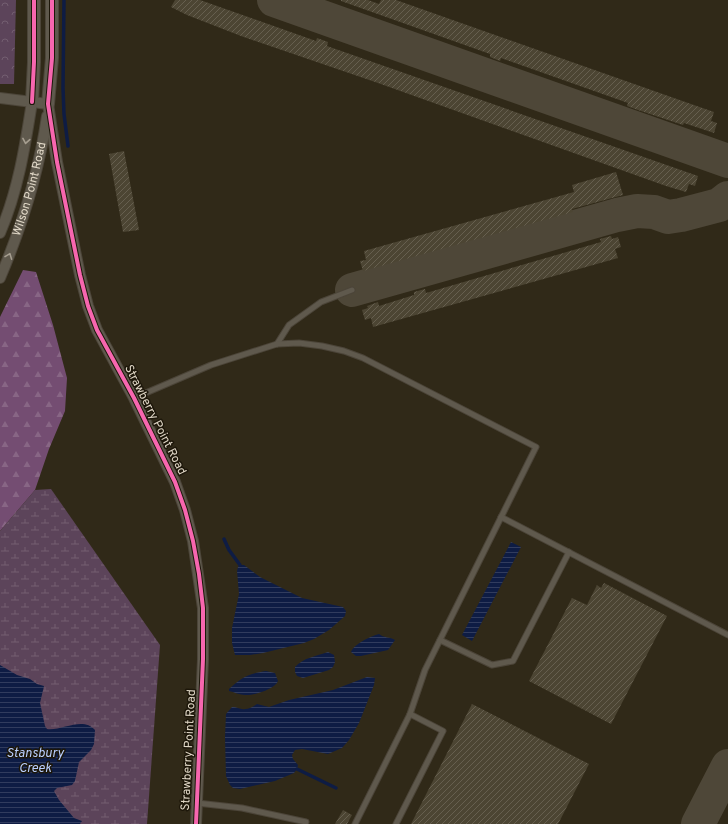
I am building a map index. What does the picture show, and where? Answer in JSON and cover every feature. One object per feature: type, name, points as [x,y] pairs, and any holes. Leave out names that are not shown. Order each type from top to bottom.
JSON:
[{"type":"street","name":"Wilson Point Road","points":[[0,233],[17,181],[26,141],[32,102],[34,62],[34,0]]},
{"type":"street","name":"Wilson Point Road","points":[[0,278],[18,232],[32,187],[43,141],[52,58],[52,0]]},
{"type":"street","points":[[0,98],[48,104]]},
{"type":"street","name":"Strawberry Point Road","points":[[48,104],[57,162],[80,275],[88,306],[97,330],[134,398],[175,482],[185,510],[193,541],[203,608],[203,659],[196,824]]},
{"type":"lane","points":[[277,344],[289,325],[321,302],[352,290]]},
{"type":"lane","points":[[134,398],[211,364],[277,344],[299,343],[344,351],[363,358],[536,447],[425,670],[410,714],[355,824]]},
{"type":"lane","points":[[501,517],[728,635]]},
{"type":"lane","points":[[440,640],[492,665],[513,661],[569,552]]},
{"type":"lane","points":[[396,824],[443,731],[410,714]]},
{"type":"lane","points":[[197,803],[242,808],[306,822]]},
{"type":"green space","points":[[0,0],[16,0],[14,84],[0,84]]},
{"type":"green space","points":[[23,270],[36,272],[53,325],[67,378],[65,411],[49,449],[35,490],[0,531],[0,317]]},
{"type":"green space","points":[[51,489],[160,645],[147,824],[71,824],[45,786],[0,681],[0,531],[35,490]]},
{"type":"water","points":[[511,542],[521,547],[472,641],[462,635]]},
{"type":"water","points":[[240,565],[244,565],[260,577],[302,598],[343,607],[346,611],[345,616],[329,630],[304,643],[263,653],[235,655],[232,643],[232,628],[239,594],[237,571]]},
{"type":"water","points":[[379,634],[395,640],[388,650],[361,656],[356,656],[351,652],[359,643],[367,638]]},
{"type":"water","points":[[328,652],[334,655],[335,662],[333,667],[329,670],[303,678],[297,676],[295,667],[298,664],[302,661]]},
{"type":"water","name":"Stansbury Creek","points":[[0,665],[17,675],[30,679],[37,684],[44,686],[40,703],[47,729],[85,724],[95,730],[94,744],[91,750],[79,762],[75,781],[72,785],[57,788],[54,791],[59,800],[74,818],[82,821],[80,824],[0,824]]},
{"type":"water","points":[[266,671],[275,673],[278,681],[273,687],[249,695],[241,695],[229,691],[229,689],[242,679],[254,673]]},
{"type":"water","points":[[367,677],[375,678],[374,685],[359,723],[349,740],[342,748],[328,754],[302,749],[295,750],[292,755],[293,759],[298,765],[294,773],[275,781],[240,789],[233,788],[230,785],[226,776],[225,737],[226,714],[232,707],[247,709],[257,704],[269,707],[289,700],[333,690]]},
{"type":"building","points":[[175,0],[200,0],[316,41],[317,38],[328,42],[327,46],[698,176],[695,186],[689,184],[686,192],[666,186],[378,83],[241,36],[187,15],[171,7]]},
{"type":"building","points":[[341,0],[368,0],[379,4],[381,0],[396,0],[714,112],[711,121],[717,123],[714,133],[684,123],[683,125],[638,110],[627,106],[628,103],[501,58],[500,61],[490,57],[490,54]]},
{"type":"building","points":[[124,151],[139,230],[123,232],[109,154]]},
{"type":"building","points":[[616,172],[623,195],[572,209],[573,212],[363,271],[360,261],[366,260],[364,251],[574,192],[572,185]]},
{"type":"building","points":[[611,236],[612,239],[618,237],[621,247],[615,249],[618,258],[373,327],[371,318],[365,320],[362,310],[368,308],[367,306],[378,302],[379,306],[414,295],[414,292],[425,289],[426,293],[601,242],[600,239]]},
{"type":"building","points":[[604,583],[667,616],[611,724],[529,681],[572,598],[587,605],[597,585],[601,588]]},
{"type":"building","points":[[472,704],[589,764],[558,824],[411,824]]},
{"type":"building","points":[[343,810],[352,815],[347,824],[335,824]]},
{"type":"waterway","points":[[64,0],[63,88],[64,114],[68,146]]},
{"type":"waterway","points":[[224,539],[229,550],[240,565]]},
{"type":"waterway","points":[[297,769],[336,788]]},
{"type":"taxiway","points":[[274,0],[728,161]]},
{"type":"taxiway","points":[[352,290],[617,215],[637,211],[654,212],[668,217],[719,205],[728,198]]},
{"type":"taxiway","points":[[698,824],[728,766]]},
{"type":"cycle path","points":[[32,102],[34,62],[34,0]]},
{"type":"cycle path","points":[[52,0],[52,58],[48,104],[57,162],[80,275],[88,306],[97,330],[134,398],[175,482],[185,510],[199,574],[203,608],[203,659],[196,824]]}]
